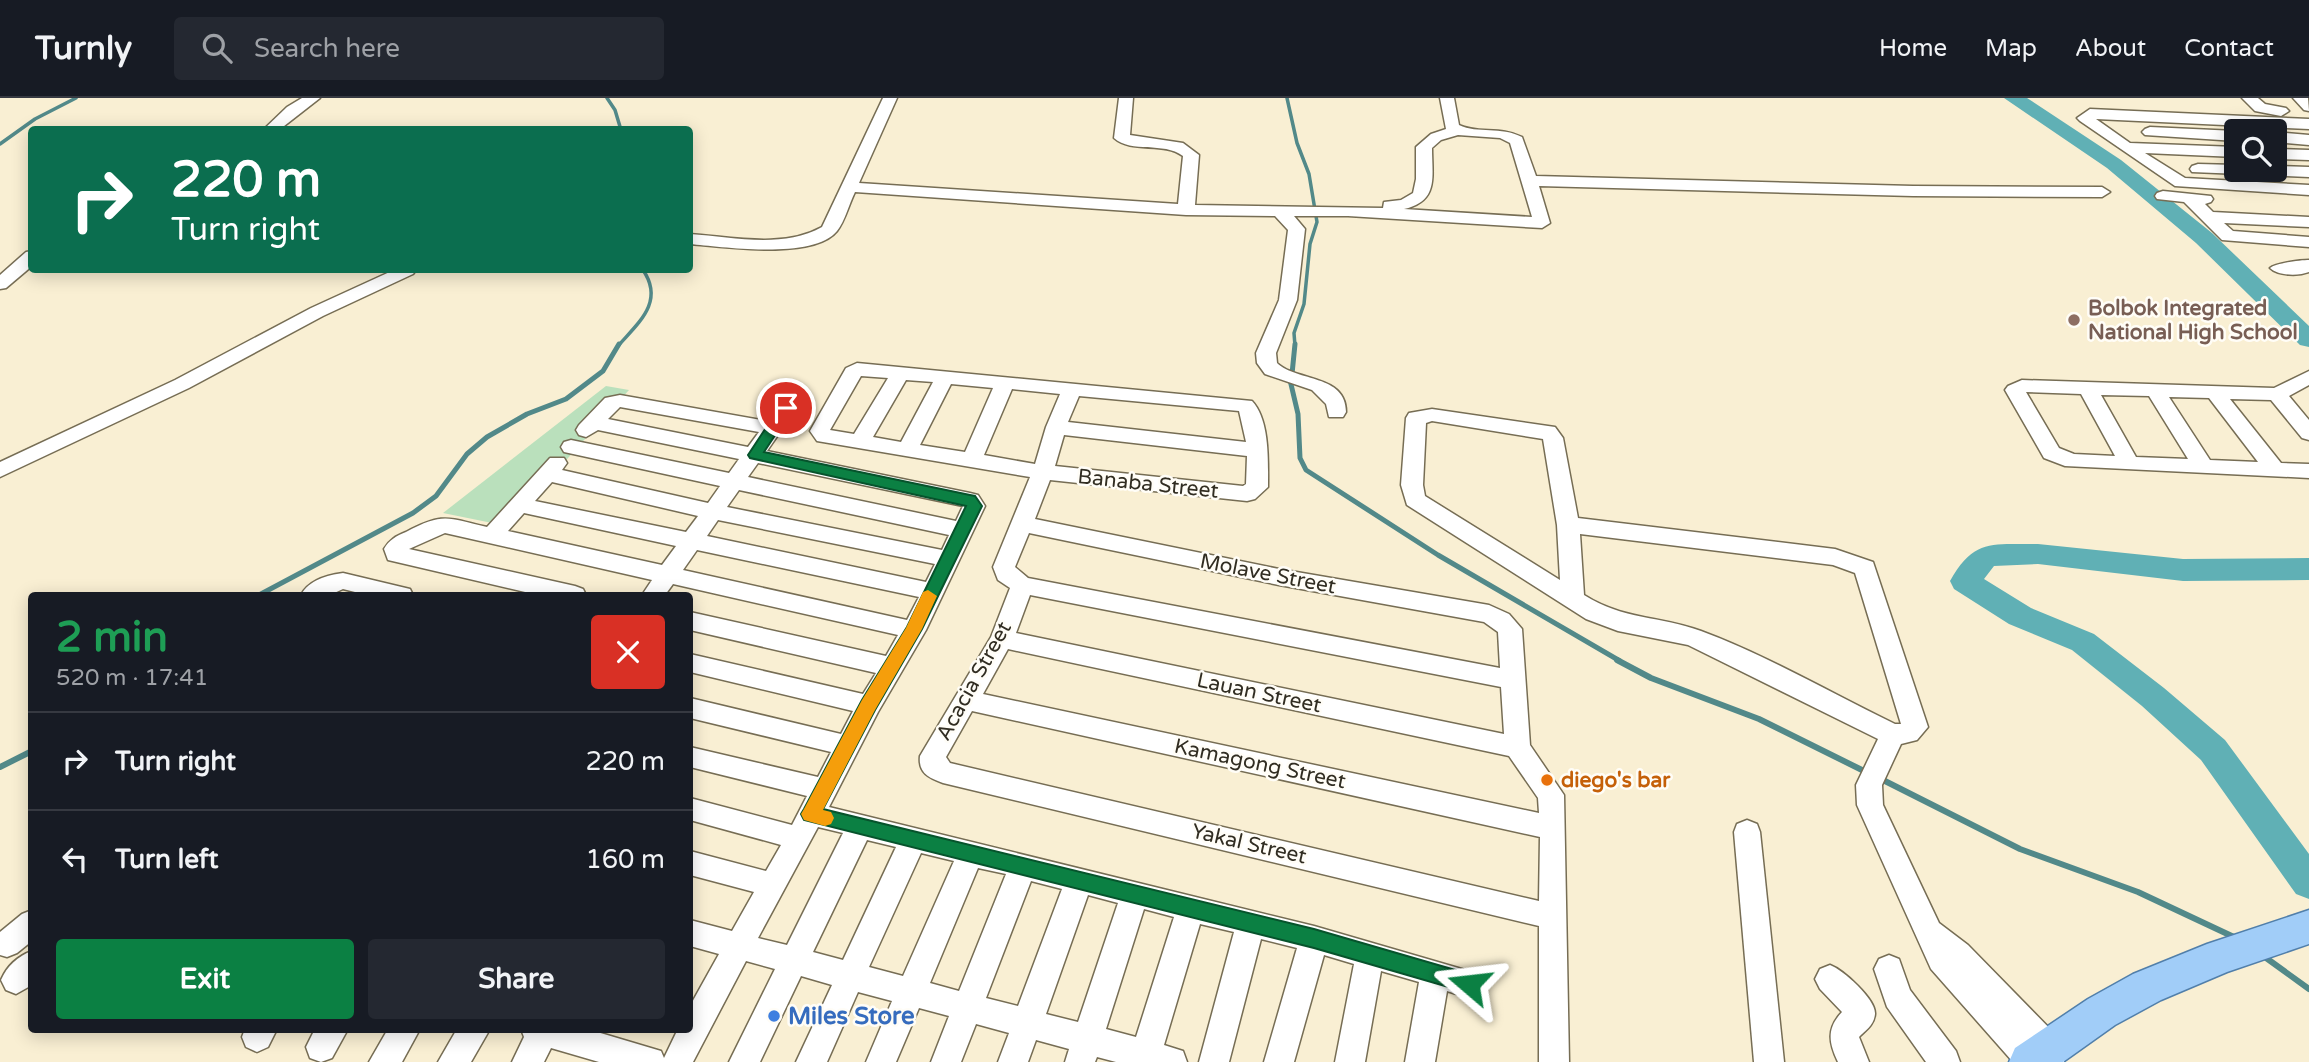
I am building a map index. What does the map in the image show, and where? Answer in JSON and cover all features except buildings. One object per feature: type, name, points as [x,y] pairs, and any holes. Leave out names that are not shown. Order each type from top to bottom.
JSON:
[{"type":"main road","points":[[2039,1058],[2145,988],[2243,949],[2309,927]]},
{"type":"street","points":[[273,126],[292,110],[313,98]]},
{"type":"street","points":[[693,239],[788,244],[810,242],[829,230],[890,98]]},
{"type":"street","points":[[1126,98],[1122,138],[1131,142],[1178,147],[1191,155],[1186,211]]},
{"type":"street","points":[[850,187],[1186,211],[1322,211],[1542,223],[1517,140],[1496,131],[1457,130],[1452,127],[1447,98]]},
{"type":"street","points":[[2249,98],[2260,108],[2309,113]]},
{"type":"street","points":[[2300,98],[2309,107]]},
{"type":"street","points":[[2309,124],[2090,114],[2085,118],[2098,130],[2177,181],[2309,190]]},
{"type":"street","points":[[1303,211],[1412,203],[1422,194],[1426,161],[1424,147],[1436,136],[1457,130]]},
{"type":"street","points":[[2098,130],[2224,135]]},
{"type":"street","points":[[2287,139],[2309,140]]},
{"type":"street","points":[[2126,148],[2224,152]]},
{"type":"street","points":[[2287,154],[2309,155]]},
{"type":"street","points":[[2160,168],[2309,172]]},
{"type":"street","points":[[1528,180],[1913,191],[2102,192]]},
{"type":"street","points":[[2163,196],[2309,205]]},
{"type":"street","points":[[2189,198],[2224,234],[2232,238],[2309,242]]},
{"type":"street","points":[[1280,211],[1297,229],[1288,300],[1266,353],[1267,363],[1272,370],[1283,375],[1320,386],[1336,402],[1336,412]]},
{"type":"street","points":[[2207,217],[2309,222]]},
{"type":"street","points":[[0,284],[28,260]]},
{"type":"street","points":[[2279,268],[2307,270]]},
{"type":"street","points":[[0,470],[182,384],[317,313],[401,273]]},
{"type":"street","name":"Banaba Street","points":[[901,372],[863,369],[853,372],[820,431],[824,436],[1043,472],[1247,494],[1257,487],[1258,450]]},
{"type":"street","points":[[860,442],[901,372],[1004,385],[1245,405],[1258,450],[1056,427]]},
{"type":"street","points":[[908,449],[945,377]]},
{"type":"street","points":[[2309,377],[2277,394],[2022,386],[2015,390],[2051,453],[2072,461],[2309,471]]},
{"type":"street","points":[[972,459],[1004,385]]},
{"type":"street","points":[[2087,388],[2130,464]]},
{"type":"street","points":[[1072,389],[1056,427],[1043,472],[1004,566],[1006,575],[1022,585],[1512,680],[1517,747],[1551,795],[1555,917],[1554,1062]]},
{"type":"street","points":[[2157,392],[2204,467]]},
{"type":"street","points":[[2216,394],[2276,471]]},
{"type":"street","points":[[2277,394],[2309,433]]},
{"type":"street","points":[[493,534],[612,402],[620,401],[772,428]]},
{"type":"street","points":[[655,592],[735,484],[786,408]]},
{"type":"street","points":[[1569,525],[1835,557],[1865,568],[1915,727],[1908,733],[1893,735],[1725,650],[1692,637],[1618,622],[1573,599],[1415,500],[1412,485],[1416,418],[1432,415],[1548,432],[1553,438],[1569,525],[1573,599]]},
{"type":"street","points":[[593,422],[970,500],[974,506],[914,629],[869,705],[739,947],[696,1008]]},
{"type":"street","points":[[571,447],[735,484],[962,530]]},
{"type":"street","points":[[548,474],[715,512],[948,559]]},
{"type":"street","points":[[519,505],[931,592]]},
{"type":"street","name":"Molave Street","points":[[1023,524],[1279,577],[1489,614],[1510,629],[1512,680]]},
{"type":"street","points":[[562,592],[396,554],[395,550],[400,544],[438,525],[493,534],[914,629]]},
{"type":"street","points":[[317,592],[331,583],[343,581],[389,592]]},
{"type":"street","name":"Acacia Street","points":[[943,772],[932,765],[933,756],[1002,639],[1022,585]]},
{"type":"street","points":[[693,622],[891,667]]},
{"type":"street","name":"Lauan Street","points":[[1002,639],[1517,747]]},
{"type":"street","points":[[693,664],[869,705]]},
{"type":"street","name":"Kamagong Street","points":[[967,700],[1553,828]]},
{"type":"street","points":[[693,709],[847,746]]},
{"type":"street","points":[[1893,735],[1874,775],[1870,805],[1941,959],[2039,1058]]},
{"type":"street","points":[[693,758],[823,789]]},
{"type":"street","name":"Yakal Street","points":[[943,772],[1555,917]]},
{"type":"street","points":[[693,809],[805,826],[860,827],[1314,939],[1469,984]]},
{"type":"street","points":[[744,1062],[860,827]]},
{"type":"street","points":[[1747,832],[1769,1062]]},
{"type":"street","points":[[811,1062],[913,840]]},
{"type":"street","points":[[881,1062],[970,855]]},
{"type":"street","points":[[693,864],[773,885]]},
{"type":"street","points":[[946,1062],[1022,868]]},
{"type":"street","points":[[1013,1062],[1079,881]]},
{"type":"street","points":[[1084,1050],[1135,895]]},
{"type":"street","points":[[693,934],[794,963],[850,975],[1028,1023],[1084,1050],[1154,1060],[1191,908]]},
{"type":"street","points":[[1214,1062],[1251,923]]},
{"type":"street","points":[[7,944],[28,926]]},
{"type":"street","points":[[1279,1062],[1314,939]]},
{"type":"street","points":[[1350,1062],[1370,954]]},
{"type":"street","points":[[1889,969],[1897,997],[1945,1062]]},
{"type":"street","points":[[1420,1062],[1435,973]]},
{"type":"street","points":[[1830,979],[1860,1010],[1860,1016],[1845,1029],[1843,1041],[1854,1062]]},
{"type":"street","points":[[384,1062],[402,1033]]},
{"type":"street","points":[[453,1062],[472,1033]]},
{"type":"street","points":[[527,1062],[539,1033]]},
{"type":"street","points":[[548,1033],[608,1056],[650,1062]]},
{"type":"street","points":[[677,1062],[687,1033]]},
{"type":"green space","points":[[606,386],[629,390],[507,526],[443,513]]},
{"type":"waterway","points":[[0,144],[35,119],[76,98]]},
{"type":"waterway","points":[[607,98],[615,110],[620,126]]},
{"type":"waterway","points":[[1287,98],[1297,143],[1309,174],[1317,222],[1310,244],[1304,304],[1294,333],[1295,345]]},
{"type":"waterway","points":[[2014,98],[2114,164],[2204,238],[2309,340]]},
{"type":"waterway","points":[[618,346],[640,320],[650,302],[651,292],[644,273]]},
{"type":"waterway","points":[[265,592],[413,513],[436,496],[467,454],[487,437],[527,414],[566,399],[603,371],[619,344]]},
{"type":"waterway","points":[[1292,374],[1295,345]]},
{"type":"waterway","points":[[1290,380],[1298,414],[1300,458],[1306,470],[1438,555],[1620,661]]},
{"type":"waterway","points":[[2309,569],[2183,570],[2038,554],[1986,556],[1965,581],[2020,616],[2083,642],[2153,697],[2213,750],[2309,883]]},
{"type":"waterway","points":[[1617,660],[1651,678],[1759,719],[1866,772]]},
{"type":"waterway","points":[[0,767],[28,753]]},
{"type":"waterway","points":[[1879,778],[2020,849],[2138,892],[2236,938]]},
{"type":"waterway","points":[[2262,955],[2309,989]]},
{"type":"slow traffic","points":[[825,818],[811,814],[869,705],[914,629],[928,596]]},
{"type":"place","name":"Bolbok Integrated National High School","points":[[2074,320]]},
{"type":"place","name":"diego's bar","points":[[1547,780]]},
{"type":"place","name":"Miles Store","points":[[774,1016]]},
{"type":"route","points":[[786,408],[755,455],[970,500],[974,506],[914,629],[869,705],[811,814],[1314,939],[1469,984]]}]
